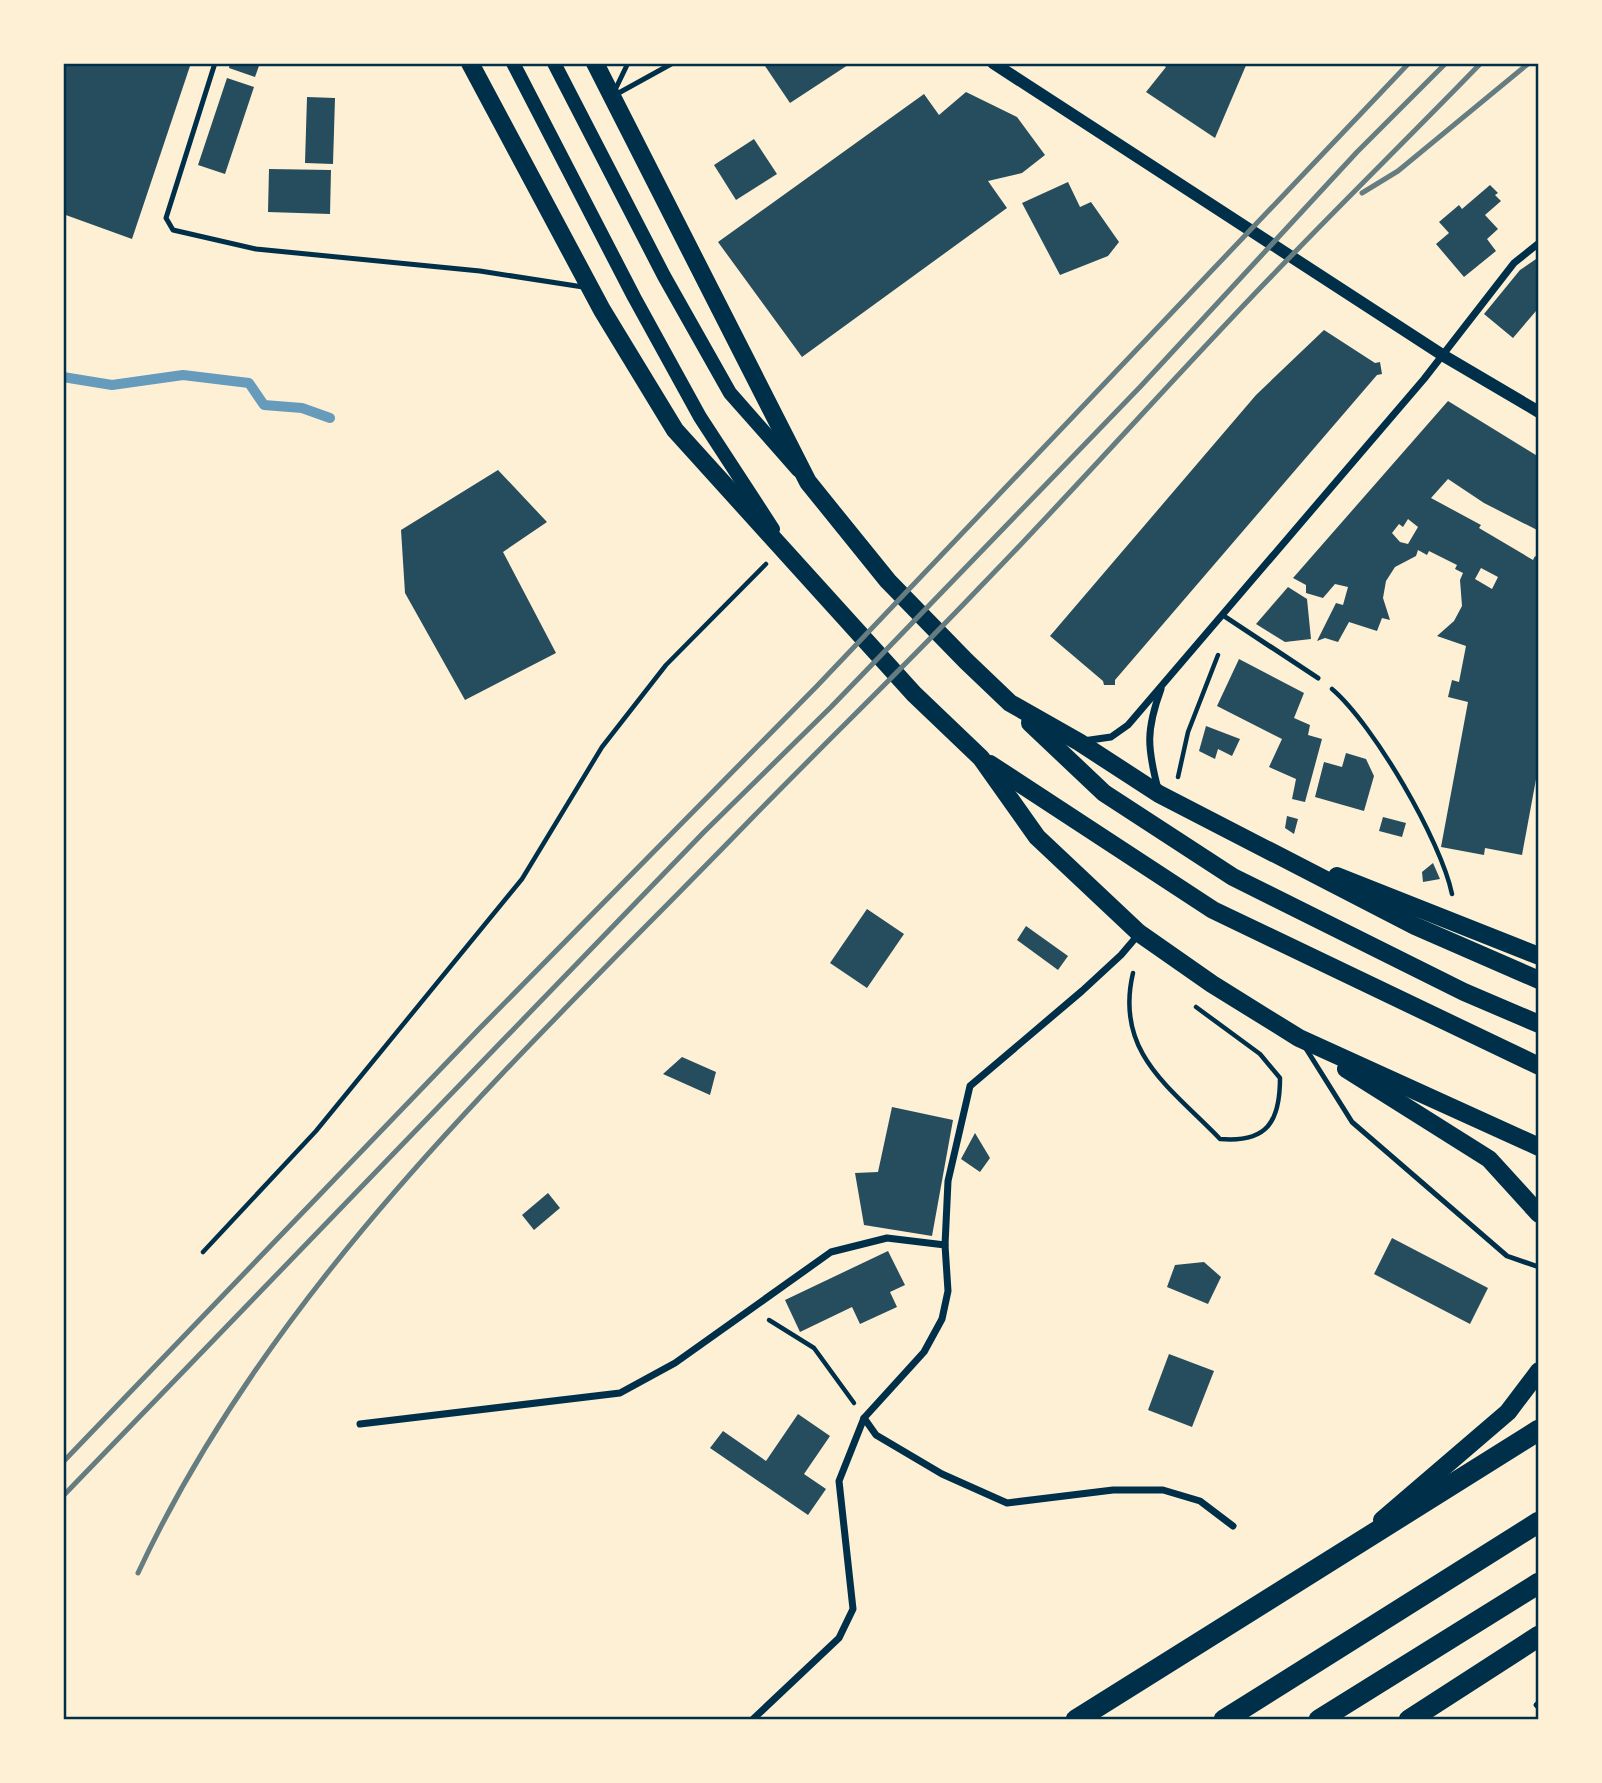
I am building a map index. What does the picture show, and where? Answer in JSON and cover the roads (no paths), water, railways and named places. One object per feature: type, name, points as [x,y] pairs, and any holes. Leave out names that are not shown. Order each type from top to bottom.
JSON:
[{"type":"highway","points":[[1076,1720],[1539,1430]]},
{"type":"highway","points":[[1224,1720],[1539,1522]]},
{"type":"highway","points":[[1320,1720],[1539,1583]]},
{"type":"highway","points":[[1409,1720],[1539,1636]]},
{"type":"main road","points":[[470,63],[590,288],[675,430],[915,694],[981,758],[1037,837],[1139,933],[1212,984],[1489,1159],[1539,1214]]},
{"type":"main road","points":[[513,63],[634,297],[700,417],[783,546]]},
{"type":"main road","points":[[554,63],[664,276],[730,393],[808,482],[888,581],[1010,703],[1104,793],[1233,877],[1464,992],[1539,1024]]},
{"type":"main road","points":[[595,63],[808,482]]},
{"type":"main road","points":[[1010,703],[1079,742],[1159,794],[1275,855],[1415,926],[1539,980]]},
{"type":"main road","points":[[981,758],[1213,910],[1539,1066]]},
{"type":"main road","points":[[1275,855],[1374,889],[1459,927],[1539,956]]},
{"type":"main road","points":[[1299,1038],[1539,1147]]},
{"type":"main road","points":[[1349,1548],[1508,1412],[1539,1371]]},
{"type":"street","points":[[993,63],[1444,356],[1539,412]]},
{"type":"street","points":[[1079,742],[1111,737],[1128,724],[1224,616],[1444,356],[1514,263],[1539,243]]},
{"type":"street","points":[[1159,794],[1148,751],[1152,715],[1163,685]]},
{"type":"street","points":[[752,1720],[839,1638],[853,1609],[839,1481],[864,1418],[924,1352],[942,1319],[948,1291],[945,1245],[948,1181],[970,1086],[1082,991],[1121,955],[1139,933]]},
{"type":"street","points":[[360,1424],[620,1393],[675,1363],[831,1252],[887,1238],[945,1245]]},
{"type":"street","points":[[864,1418],[876,1435],[942,1474],[1007,1503],[1113,1490],[1163,1490],[1200,1500],[1233,1526]]},
{"type":"lane","points":[[215,63],[166,218],[173,230],[256,249],[480,271],[590,288]]},
{"type":"lane","points":[[612,96],[628,63]]},
{"type":"lane","points":[[612,96],[673,63]]},
{"type":"lane","points":[[1224,616],[1318,678]]},
{"type":"lane","points":[[1299,1038],[1353,1122],[1507,1256],[1539,1267]]},
{"type":"lane","points":[[1539,1702],[1536,1705],[1539,1708]]},
{"type":"waterway","points":[[63,377],[112,385],[183,375],[249,383],[264,405],[302,408],[330,418]]},
{"type":"railway","points":[[63,1462],[479,1029],[817,686],[1409,63]]},
{"type":"railway","points":[[63,1496],[704,832],[831,707],[1140,387],[1357,152],[1446,63]]},
{"type":"railway","points":[[138,1573],[195,1465],[261,1362],[334,1265],[413,1171],[581,992],[953,615],[1255,293],[1481,63]]},
{"type":"railway","points":[[1362,193],[1398,171],[1529,63]]}]
